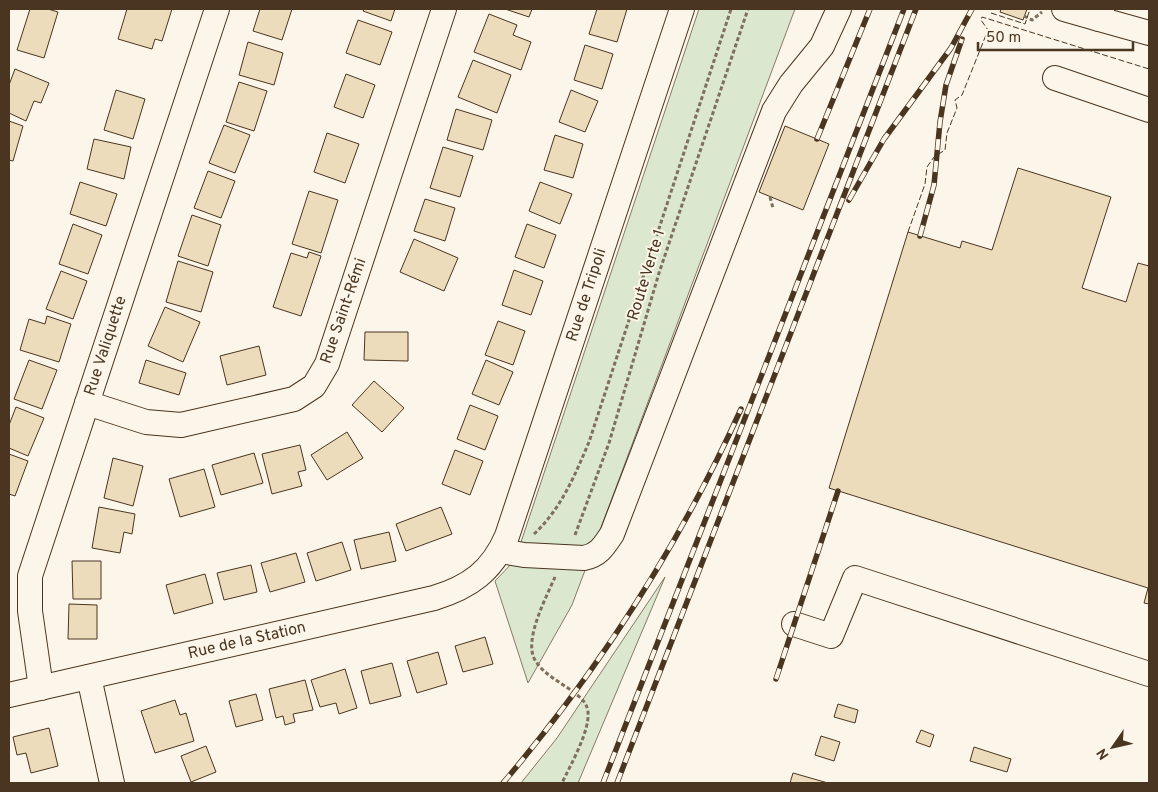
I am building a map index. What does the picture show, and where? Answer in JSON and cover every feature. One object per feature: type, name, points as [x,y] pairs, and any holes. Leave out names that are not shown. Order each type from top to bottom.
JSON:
[{"type":"street","name":"Rue Valiquette","points":[[42,688],[30,611],[30,576],[217,9]]},
{"type":"street","name":"Rue Saint-Rémi","points":[[87,403],[146,422],[181,425],[294,399],[314,386],[327,364],[444,9]]},
{"type":"street","name":"Rue de Tripoli","points":[[481,574],[490,567],[504,543],[682,9]]},
{"type":"street","points":[[504,543],[524,555],[584,558],[593,556],[606,545],[675,373],[774,111],[791,84],[822,46],[839,9]]},
{"type":"street","points":[[1064,9],[1100,14],[1149,33]]},
{"type":"street","points":[[1055,78],[1149,110]]},
{"type":"street","name":"Rue de la Station","points":[[9,695],[434,598],[457,590],[481,574]]},
{"type":"street","points":[[794,624],[831,636],[856,578],[1149,674]]},
{"type":"street","points":[[89,677],[112,783]]},
{"type":"path","points":[[504,543],[516,538],[528,537],[543,526],[562,500],[580,462],[731,9]]},
{"type":"path","name":"Route Verte 1","points":[[573,539],[587,507],[609,443],[659,273],[748,9]]},
{"type":"path","points":[[1024,16],[1032,20],[1045,9]]},
{"type":"path","points":[[770,197],[773,208]]},
{"type":"path","points":[[557,573],[537,620],[532,656],[544,671],[584,701],[588,715],[578,746],[562,783]]},
{"type":"green space","points":[[699,9],[795,9],[572,605],[528,683],[495,581],[515,560]]},
{"type":"green space","points":[[665,577],[578,783],[521,783],[557,738]]},
{"type":"building","points":[[30,9],[48,9],[58,12],[44,58],[17,50]]},
{"type":"building","points":[[127,9],[172,9],[162,41],[155,39],[152,49],[118,39]]},
{"type":"building","points":[[260,9],[292,9],[282,40],[253,31]]},
{"type":"building","points":[[364,9],[395,9],[391,21],[363,11]]},
{"type":"building","points":[[505,9],[532,9],[529,17]]},
{"type":"building","points":[[597,9],[627,9],[617,42],[589,34]]},
{"type":"building","points":[[1001,9],[1027,9],[1023,20],[1000,12]]},
{"type":"building","points":[[489,14],[517,25],[513,35],[531,42],[521,70],[474,52]]},
{"type":"building","points":[[358,20],[392,32],[380,65],[346,53]]},
{"type":"building","points":[[248,42],[283,53],[274,85],[239,75]]},
{"type":"building","points":[[585,45],[613,54],[602,89],[574,80]]},
{"type":"building","points":[[473,60],[511,75],[497,113],[458,97]]},
{"type":"building","points":[[15,69],[49,83],[41,103],[34,101],[26,121],[9,113],[9,85]]},
{"type":"building","points":[[346,74],[375,85],[363,118],[334,107]]},
{"type":"building","points":[[239,82],[267,91],[254,131],[226,122]]},
{"type":"building","points":[[116,90],[145,99],[133,139],[104,130]]},
{"type":"building","points":[[571,90],[598,101],[585,132],[559,122]]},
{"type":"building","points":[[456,109],[492,120],[483,150],[447,140]]},
{"type":"building","points":[[9,121],[23,126],[13,161],[9,160]]},
{"type":"building","points":[[224,125],[250,135],[235,173],[209,163]]},
{"type":"building","points":[[785,126],[829,144],[803,210],[759,192]]},
{"type":"building","points":[[327,133],[359,144],[345,183],[314,172]]},
{"type":"building","points":[[555,135],[583,144],[573,178],[544,170]]},
{"type":"building","points":[[94,139],[131,147],[124,179],[87,169]]},
{"type":"building","points":[[443,147],[473,156],[460,197],[430,188]]},
{"type":"building","points":[[1018,168],[1111,197],[1082,288],[1126,302],[1138,263],[1149,266],[1149,604],[1144,603],[1148,588],[829,488],[908,232],[960,248],[962,241],[992,250]]},
{"type":"building","points":[[208,171],[235,181],[221,218],[194,208]]},
{"type":"building","points":[[80,182],[117,194],[106,226],[70,214]]},
{"type":"building","points":[[540,182],[572,194],[560,224],[529,211]]},
{"type":"building","points":[[309,191],[338,200],[321,253],[292,244]]},
{"type":"building","points":[[425,199],[455,208],[445,241],[414,231]]},
{"type":"building","points":[[192,215],[221,225],[208,266],[178,256]]},
{"type":"building","points":[[73,224],[102,235],[88,274],[59,264]]},
{"type":"building","points":[[527,224],[556,235],[544,268],[515,257]]},
{"type":"building","points":[[414,239],[458,258],[444,291],[400,272]]},
{"type":"building","points":[[309,252],[321,256],[301,316],[273,307],[291,253],[307,258]]},
{"type":"building","points":[[178,261],[213,272],[201,312],[166,302]]},
{"type":"building","points":[[514,270],[543,281],[531,315],[502,305]]},
{"type":"building","points":[[61,271],[87,281],[73,319],[46,309]]},
{"type":"building","points":[[165,307],[200,322],[183,362],[148,346]]},
{"type":"building","points":[[47,316],[71,324],[59,362],[20,350],[29,319],[45,324]]},
{"type":"building","points":[[498,321],[525,331],[513,365],[485,355]]},
{"type":"building","points":[[365,332],[408,332],[408,361],[364,360]]},
{"type":"building","points":[[259,346],[266,375],[227,385],[220,356]]},
{"type":"building","points":[[29,360],[57,370],[42,409],[14,399]]},
{"type":"building","points":[[146,360],[186,373],[179,395],[139,383]]},
{"type":"building","points":[[486,360],[513,372],[499,405],[472,394]]},
{"type":"building","points":[[374,381],[404,408],[382,432],[352,405]]},
{"type":"building","points":[[470,405],[498,416],[485,450],[457,439]]},
{"type":"building","points":[[16,407],[44,418],[28,456],[9,448],[9,425]]},
{"type":"building","points":[[347,432],[363,458],[327,480],[311,455]]},
{"type":"building","points":[[300,445],[306,470],[298,472],[302,486],[272,494],[262,454]]},
{"type":"building","points":[[455,450],[483,461],[470,495],[442,484]]},
{"type":"building","points":[[254,453],[263,483],[221,495],[212,465]]},
{"type":"building","points":[[9,454],[28,461],[15,496],[9,494]]},
{"type":"building","points":[[113,458],[143,466],[133,506],[104,498]]},
{"type":"building","points":[[204,469],[215,507],[180,517],[169,479]]},
{"type":"building","points":[[99,507],[135,514],[132,534],[124,532],[120,553],[92,548]]},
{"type":"building","points":[[441,507],[452,534],[406,551],[396,524]]},
{"type":"building","points":[[389,532],[396,561],[361,569],[354,540]]},
{"type":"building","points":[[342,542],[351,570],[316,581],[307,553]]},
{"type":"building","points":[[296,553],[305,582],[270,592],[261,563]]},
{"type":"building","points":[[72,561],[101,561],[101,599],[73,599]]},
{"type":"building","points":[[251,565],[257,592],[224,600],[217,573]]},
{"type":"building","points":[[205,574],[213,603],[174,614],[166,585]]},
{"type":"building","points":[[69,604],[97,605],[97,639],[68,639]]},
{"type":"building","points":[[485,637],[493,664],[463,672],[455,646]]},
{"type":"building","points":[[438,652],[447,684],[417,693],[407,661]]},
{"type":"building","points":[[392,663],[401,696],[370,704],[361,671]]},
{"type":"building","points":[[345,669],[357,708],[339,714],[336,703],[320,707],[311,680]]},
{"type":"building","points":[[305,680],[313,710],[293,714],[295,722],[285,725],[283,716],[276,718],[269,689]]},
{"type":"building","points":[[256,694],[263,720],[236,727],[229,701]]},
{"type":"building","points":[[175,700],[180,715],[186,713],[194,741],[155,753],[141,711]]},
{"type":"building","points":[[838,704],[858,710],[855,723],[834,717]]},
{"type":"building","points":[[49,728],[58,766],[31,773],[26,753],[17,755],[13,737]]},
{"type":"building","points":[[921,730],[934,735],[930,747],[916,742]]},
{"type":"building","points":[[821,736],[840,742],[834,761],[815,755]]},
{"type":"building","points":[[206,746],[216,772],[191,782],[181,756]]},
{"type":"building","points":[[974,747],[1011,759],[1007,772],[970,761]]},
{"type":"building","points":[[793,773],[828,783],[790,783]]},
{"type":"railway","points":[[817,139],[870,9]]},
{"type":"railway","points":[[603,783],[904,9]]},
{"type":"railway","points":[[617,783],[916,9]]},
{"type":"railway","points":[[849,200],[884,139],[951,48],[972,9]]},
{"type":"railway","points":[[920,236],[934,185],[940,122],[946,85],[962,39]]},
{"type":"railway","points":[[503,783],[572,696],[635,605],[691,509],[741,409]]},
{"type":"railway","points":[[776,679],[838,491]]},
{"type":"fence","points":[[991,13],[1025,24],[1030,9]]},
{"type":"fence","points":[[908,232],[925,184],[927,167],[934,157],[945,150],[947,133],[957,108],[955,100],[962,95],[988,30],[981,20],[982,17],[1149,69]]}]
